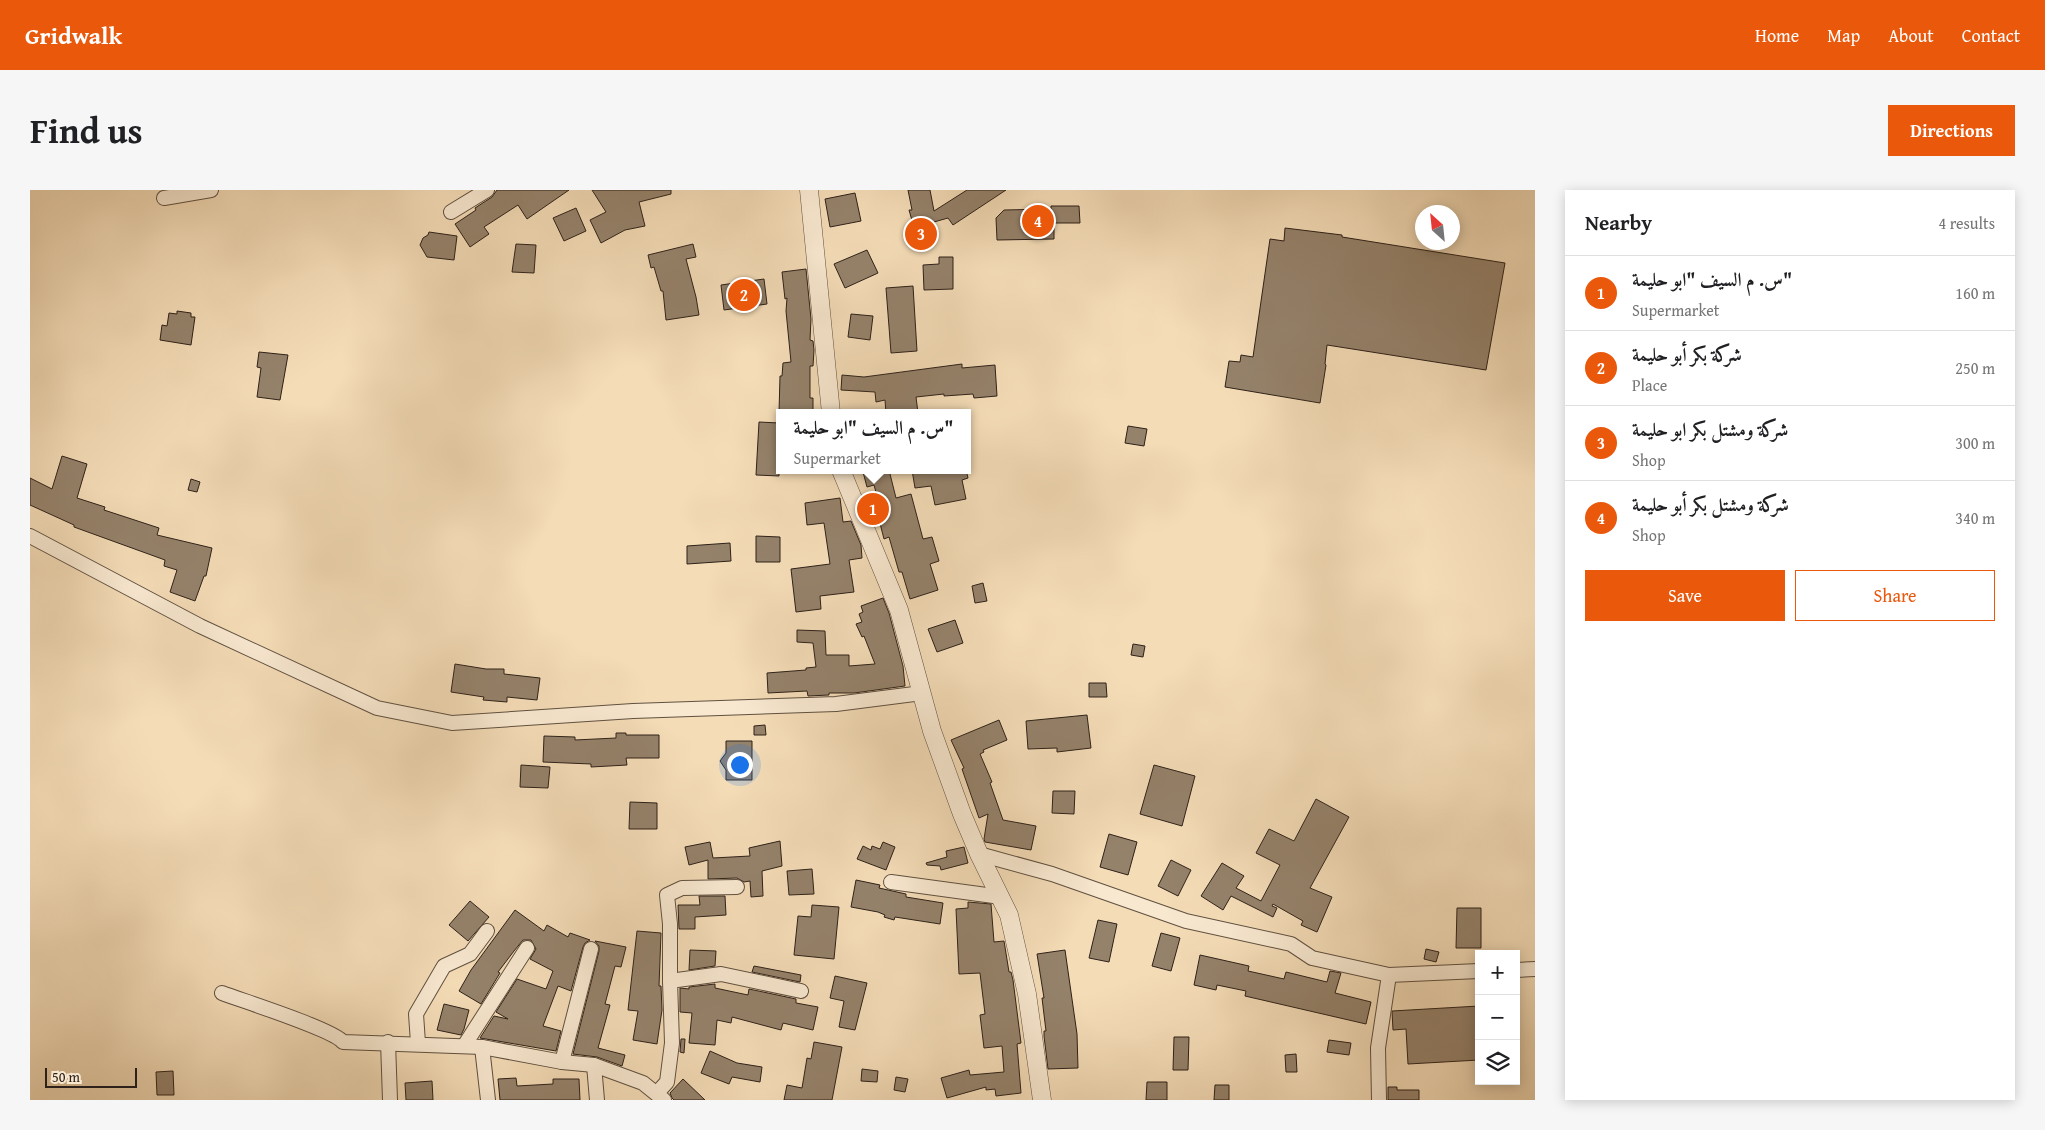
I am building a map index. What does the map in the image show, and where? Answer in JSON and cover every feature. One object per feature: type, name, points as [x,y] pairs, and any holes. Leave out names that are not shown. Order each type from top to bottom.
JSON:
[{"type":"street","points":[[164,198],[211,190]]},
{"type":"street","points":[[451,212],[487,190]]},
{"type":"street","points":[[809,190],[831,409]]},
{"type":"street","points":[[843,474],[899,610],[932,731],[979,854],[1009,915],[1027,994],[1042,1100]]},
{"type":"street","points":[[30,536],[200,626],[376,708],[452,723],[633,712],[836,704],[922,693]]},
{"type":"street","points":[[979,854],[1052,874],[1186,921],[1291,944],[1312,958],[1389,976],[1475,971]]},
{"type":"street","points":[[891,882],[1001,897]]},
{"type":"street","points":[[222,993],[339,1037],[342,1042],[482,1046],[562,1062],[594,1065],[643,1083],[661,1097],[667,1082],[671,1053],[670,924],[667,895],[682,888],[737,887]]},
{"type":"street","points":[[418,1043],[416,1014],[444,966],[470,954],[487,931]]},
{"type":"street","points":[[464,1046],[527,948]]},
{"type":"street","points":[[562,1062],[591,949]]},
{"type":"street","points":[[1520,970],[1535,968]]},
{"type":"street","points":[[670,981],[721,974],[801,991]]},
{"type":"street","points":[[1379,1100],[1378,1048],[1389,976]]},
{"type":"street","points":[[388,1042],[390,1100]]},
{"type":"street","points":[[482,1046],[488,1100]]},
{"type":"street","points":[[594,1065],[597,1100]]},
{"type":"building","points":[[497,190],[569,190],[527,219],[518,205],[484,227],[489,234],[470,247],[455,224],[476,210],[475,208],[492,197]]},
{"type":"building","points":[[592,190],[671,190],[671,194],[639,202],[645,226],[625,230],[601,243],[590,220],[606,212]]},
{"type":"building","points":[[908,190],[930,190],[934,211],[967,190],[1006,190],[953,225],[948,218],[927,224],[932,235],[913,243],[909,234],[915,231],[909,210],[912,210]]},
{"type":"building","points":[[855,193],[861,221],[830,227],[825,199]]},
{"type":"building","points":[[1051,206],[1079,206],[1080,223],[1054,223],[1054,239],[997,240],[996,218],[1004,210],[1051,209]]},
{"type":"building","points":[[576,208],[586,231],[564,241],[553,218]]},
{"type":"building","points":[[1285,228],[1342,235],[1342,237],[1415,250],[1505,263],[1486,370],[1327,345],[1320,403],[1225,387],[1229,361],[1240,362],[1241,355],[1253,357],[1270,239],[1284,241]]},
{"type":"building","points":[[429,232],[457,236],[454,260],[427,257],[420,245],[423,238]]},
{"type":"building","points":[[516,244],[536,245],[534,273],[512,272]]},
{"type":"building","points":[[693,244],[696,257],[686,259],[699,315],[666,320],[663,291],[661,291],[654,267],[651,268],[648,255]]},
{"type":"building","points":[[867,250],[878,273],[845,288],[834,264]]},
{"type":"building","points":[[939,257],[953,257],[953,289],[924,290],[923,265],[939,264]]},
{"type":"building","points":[[806,269],[811,319],[810,340],[813,341],[814,350],[813,366],[810,366],[810,398],[813,398],[813,409],[779,409],[780,376],[782,376],[783,363],[791,362],[786,311],[787,298],[785,299],[782,272]]},
{"type":"building","points":[[764,279],[767,304],[724,310],[721,285]]},
{"type":"building","points":[[913,286],[917,351],[891,353],[886,288]]},
{"type":"building","points":[[177,311],[191,313],[191,317],[195,317],[191,345],[160,340],[162,325],[167,326],[169,313],[177,314]]},
{"type":"building","points":[[851,314],[873,316],[870,340],[848,337]]},
{"type":"building","points":[[259,352],[288,355],[280,400],[257,397],[261,368],[257,367]]},
{"type":"building","points":[[962,364],[962,368],[995,365],[997,396],[974,398],[973,394],[944,396],[944,394],[916,397],[918,409],[886,409],[885,400],[876,402],[875,392],[841,390],[842,375],[864,377]]},
{"type":"building","points":[[759,422],[776,423],[776,474],[779,474],[779,476],[756,475]]},
{"type":"building","points":[[1128,426],[1147,429],[1144,446],[1125,443]]},
{"type":"building","points":[[62,456],[87,464],[77,498],[105,507],[104,510],[159,528],[157,535],[212,548],[206,576],[204,576],[195,601],[170,592],[177,570],[164,566],[165,560],[74,527],[74,525],[30,505],[30,478],[52,489]]},
{"type":"building","points":[[864,474],[890,474],[896,498],[911,494],[923,539],[932,537],[939,561],[930,564],[938,590],[910,599],[902,572],[899,572],[889,537],[884,539],[875,504],[879,503],[874,485],[867,487]]},
{"type":"building","points":[[913,474],[967,474],[968,478],[962,480],[966,499],[935,505],[931,486],[915,488]]},
{"type":"building","points":[[191,479],[200,482],[197,492],[188,490]]},
{"type":"building","points":[[840,498],[843,522],[851,521],[861,545],[862,558],[849,560],[854,592],[820,596],[821,609],[796,612],[791,569],[830,564],[824,523],[807,525],[805,503]]},
{"type":"building","points":[[756,536],[780,537],[780,562],[756,562]]},
{"type":"building","points":[[730,543],[731,561],[687,564],[687,546]]},
{"type":"building","points":[[983,583],[987,601],[975,603],[972,586]]},
{"type":"building","points":[[883,598],[889,613],[903,666],[905,686],[854,693],[829,693],[829,695],[808,696],[807,691],[768,693],[767,673],[806,670],[806,668],[816,667],[813,643],[797,642],[797,630],[825,631],[826,655],[849,655],[849,666],[875,664],[864,636],[862,637],[856,624],[862,622],[859,614],[863,612],[861,606]]},
{"type":"building","points":[[955,620],[963,643],[937,652],[928,629]]},
{"type":"building","points":[[1133,644],[1145,646],[1143,657],[1131,655]]},
{"type":"building","points":[[455,664],[486,669],[504,669],[504,674],[540,678],[537,700],[507,697],[507,702],[483,700],[484,697],[451,692]]},
{"type":"building","points":[[1089,683],[1106,683],[1107,697],[1089,697]]},
{"type":"building","points":[[1087,715],[1091,748],[1057,752],[1057,748],[1028,749],[1026,721]]},
{"type":"building","points":[[999,720],[1007,740],[983,750],[984,752],[980,754],[992,782],[990,783],[1003,820],[1036,826],[1031,850],[985,842],[988,814],[979,818],[962,769],[964,768],[951,740]]},
{"type":"building","points":[[765,725],[766,735],[754,735],[754,726]]},
{"type":"building","points":[[616,733],[626,733],[626,735],[659,735],[659,758],[626,758],[627,765],[591,767],[591,764],[543,762],[544,736],[575,737],[575,740],[616,738]]},
{"type":"building","points":[[726,741],[752,741],[752,780],[726,780],[726,770],[720,761],[726,753]]},
{"type":"building","points":[[521,765],[550,767],[548,788],[520,787]]},
{"type":"building","points":[[1154,765],[1195,776],[1182,826],[1140,814]]},
{"type":"building","points":[[1053,791],[1075,791],[1074,814],[1052,813]]},
{"type":"building","points":[[1316,799],[1349,817],[1310,888],[1332,897],[1317,932],[1301,925],[1303,921],[1273,904],[1272,906],[1277,908],[1273,917],[1231,896],[1223,910],[1201,896],[1222,863],[1244,876],[1236,888],[1261,901],[1280,865],[1256,853],[1269,829],[1294,841]]},
{"type":"building","points":[[630,802],[657,803],[657,829],[629,829]]},
{"type":"building","points":[[1109,834],[1137,842],[1128,875],[1100,867]]},
{"type":"building","points":[[780,841],[782,866],[762,871],[763,896],[751,897],[750,881],[744,882],[737,878],[708,879],[708,860],[689,865],[685,847],[710,842],[713,858],[750,856],[749,848]]},
{"type":"building","points":[[883,842],[895,847],[886,870],[857,859],[863,846],[871,850],[872,846],[880,849]]},
{"type":"building","points":[[964,847],[968,863],[941,870],[940,866],[927,865],[926,863],[947,857],[946,851]]},
{"type":"building","points":[[1171,860],[1191,870],[1178,896],[1158,886]]},
{"type":"building","points":[[812,869],[814,894],[789,895],[787,871]]},
{"type":"building","points":[[856,880],[880,885],[879,888],[906,894],[906,897],[943,903],[940,924],[895,917],[894,920],[884,917],[885,915],[878,912],[851,907]]},
{"type":"building","points":[[699,896],[725,896],[726,915],[695,917],[695,929],[679,929],[678,905],[700,905]]},
{"type":"building","points":[[470,901],[489,917],[468,941],[449,925]]},
{"type":"building","points":[[968,902],[991,904],[994,942],[1004,941],[1009,972],[1011,972],[1013,980],[1021,1043],[1017,1044],[1021,1093],[996,1096],[995,1089],[986,1090],[986,1087],[947,1098],[941,1078],[969,1070],[970,1075],[1004,1072],[1002,1046],[984,1048],[980,1015],[985,1014],[980,973],[959,974],[956,909],[968,908]]},
{"type":"building","points":[[812,905],[839,907],[834,959],[794,955],[798,916],[811,917]]},
{"type":"building","points":[[1457,908],[1481,908],[1481,948],[1456,948]]},
{"type":"building","points":[[515,910],[544,931],[547,925],[568,937],[570,933],[590,940],[583,947],[571,991],[558,986],[543,1026],[561,1031],[556,1051],[480,1038],[494,1016],[508,1019],[496,1012],[517,979],[546,989],[553,971],[530,959],[536,949],[531,940],[523,940],[514,951],[498,972],[500,973],[481,1004],[459,991],[471,970]]},
{"type":"building","points":[[1098,920],[1117,924],[1109,962],[1089,958]]},
{"type":"building","points":[[637,931],[661,933],[659,986],[661,986],[662,1010],[657,1044],[633,1040],[638,1011],[628,1010]]},
{"type":"building","points":[[1161,933],[1180,938],[1171,971],[1152,966]]},
{"type":"building","points":[[595,941],[626,947],[621,967],[615,966],[605,1004],[610,1005],[598,1048],[625,1055],[622,1066],[597,1057],[573,1054],[599,951],[599,946]]},
{"type":"building","points":[[1426,949],[1439,952],[1436,962],[1424,959]]},
{"type":"building","points":[[690,950],[716,951],[715,966],[689,970]]},
{"type":"building","points":[[1065,950],[1077,1034],[1078,1068],[1048,1069],[1044,1036],[1044,1031],[1046,1031],[1042,998],[1044,998],[1037,954]]},
{"type":"building","points":[[1200,955],[1249,966],[1248,971],[1284,979],[1286,972],[1327,982],[1330,971],[1341,973],[1335,993],[1371,1002],[1366,1024],[1245,996],[1246,991],[1217,985],[1216,990],[1194,985]]},
{"type":"building","points":[[754,966],[801,975],[800,982],[752,972]]},
{"type":"building","points":[[835,976],[867,983],[855,1030],[839,1027],[844,1001],[830,998]]},
{"type":"building","points":[[715,984],[715,988],[748,995],[749,989],[796,999],[796,1003],[818,1007],[813,1030],[783,1023],[781,1030],[732,1017],[731,1023],[717,1020],[715,1045],[689,1043],[692,1013],[680,1012],[680,988],[689,989],[689,987]]},
{"type":"building","points":[[444,1004],[469,1010],[461,1035],[437,1030]]},
{"type":"building","points":[[1475,1006],[1475,1060],[1408,1064],[1406,1029],[1393,1030],[1392,1011]]},
{"type":"building","points":[[1174,1037],[1189,1037],[1188,1070],[1173,1070]]},
{"type":"building","points":[[681,1039],[685,1039],[684,1053],[680,1052]]},
{"type":"building","points":[[1329,1040],[1351,1043],[1349,1055],[1327,1052]]},
{"type":"building","points":[[814,1042],[842,1047],[832,1100],[784,1100],[787,1085],[802,1088],[807,1058],[811,1059]]},
{"type":"building","points":[[710,1051],[737,1063],[762,1067],[760,1082],[732,1077],[729,1084],[701,1073]]},
{"type":"building","points":[[1296,1054],[1297,1072],[1286,1072],[1285,1055]]},
{"type":"building","points":[[862,1069],[878,1071],[877,1082],[861,1081]]},
{"type":"building","points":[[173,1071],[174,1095],[157,1095],[156,1072]]},
{"type":"building","points":[[896,1077],[908,1079],[905,1092],[894,1090]]},
{"type":"building","points":[[516,1078],[517,1086],[553,1084],[553,1079],[579,1079],[580,1100],[500,1100],[498,1079]]},
{"type":"building","points":[[683,1079],[705,1100],[674,1100],[670,1093]]},
{"type":"building","points":[[432,1081],[433,1100],[406,1100],[405,1083]]},
{"type":"building","points":[[1147,1082],[1167,1082],[1167,1100],[1146,1100]]},
{"type":"building","points":[[1215,1085],[1229,1085],[1229,1100],[1214,1100]]},
{"type":"building","points":[[1388,1087],[1397,1087],[1397,1090],[1419,1090],[1419,1100],[1388,1100]]},
{"type":"place","name":"شركة ومشتل بكر أبو حليمة","points":[[1038,221]]},
{"type":"place","name":"شركة ومشتل بكر ابو حليمة","points":[[921,234]]},
{"type":"place","name":"شركة بكر أبو حليمة","points":[[744,295]]},
{"type":"place","name":"س. م السيف \"ابو حليمة\"","points":[[873,509]]}]
